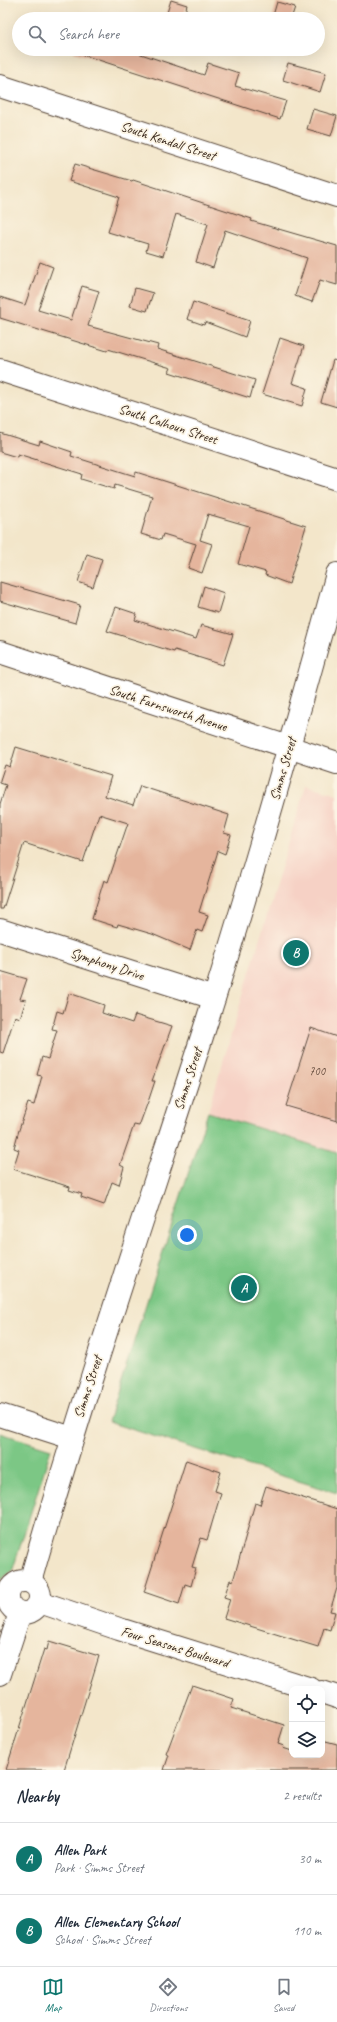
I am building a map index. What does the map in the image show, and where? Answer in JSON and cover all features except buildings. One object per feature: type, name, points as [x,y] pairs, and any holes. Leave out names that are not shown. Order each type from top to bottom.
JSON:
[{"type":"street","name":"South Kendall Street","points":[[0,86],[337,196]]},
{"type":"street","name":"South Calhoun Street","points":[[0,370],[337,479]]},
{"type":"street","name":"Simms Street","points":[[30,1582],[72,1438],[214,998],[290,748],[337,574]]},
{"type":"street","name":"South Farnsworth Avenue","points":[[0,652],[337,763]]},
{"type":"street","name":"Symphony Drive","points":[[0,930],[214,998]]},
{"type":"street","points":[[0,1415],[72,1438]]},
{"type":"street","points":[[24,1581],[30,1582],[36,1585],[40,1591],[40,1602],[32,1612],[20,1613],[10,1605],[8,1594],[14,1584],[24,1581]]},
{"type":"street","name":"Four Seasons Boulevard","points":[[40,1602],[119,1629],[301,1686]]},
{"type":"street","points":[[0,1674],[20,1613]]},
{"type":"street","points":[[325,1693],[337,1697]]},
{"type":"shaded area","points":[[306,785],[337,794],[337,1153],[208,1112]]},
{"type":"green space","points":[[208,1112],[337,1153],[337,1493],[108,1422]]},
{"type":"green space","points":[[0,1433],[51,1449],[12,1572],[0,1579]]},
{"type":"place","name":"Allen Elementary School","points":[[296,953]]},
{"type":"place","name":"Allen Park","points":[[244,1288]]}]
